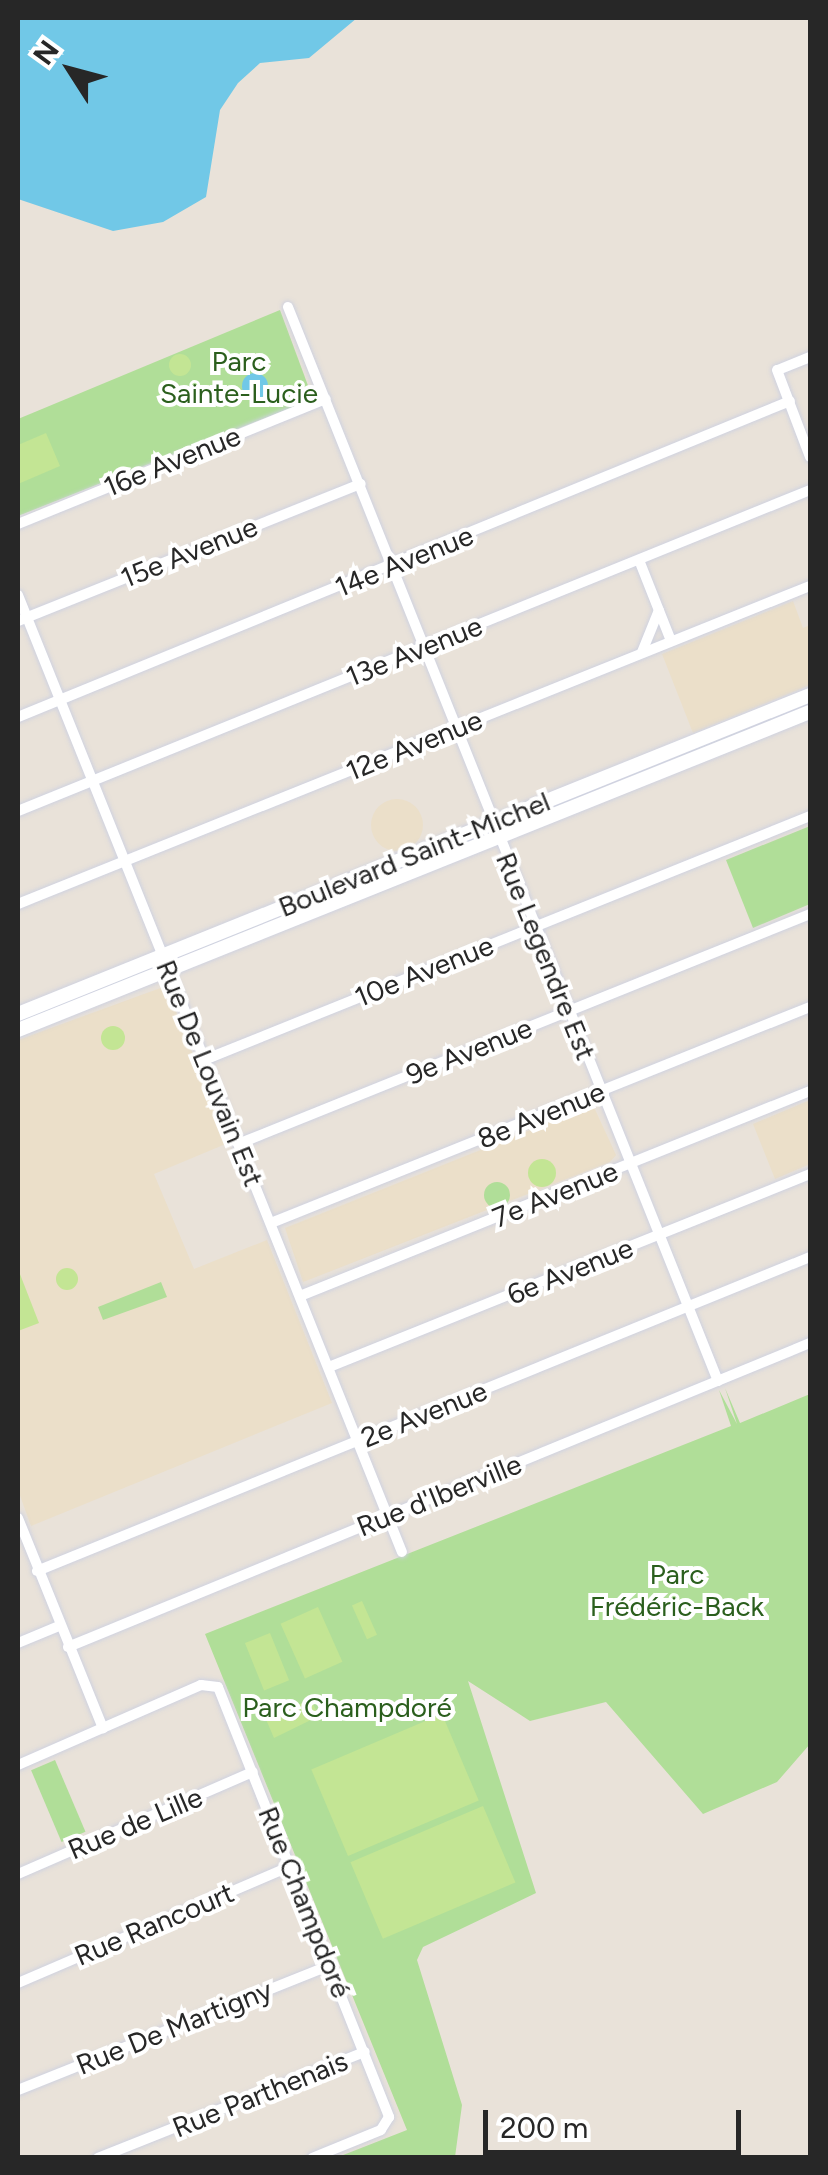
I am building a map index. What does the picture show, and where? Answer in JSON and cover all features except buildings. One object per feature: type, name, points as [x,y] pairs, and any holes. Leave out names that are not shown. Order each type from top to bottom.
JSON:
[{"type":"main road","name":"Boulevard Saint-Michel","points":[[18,1030],[165,963],[496,829],[810,695]]},
{"type":"main road","name":"Boulevard Saint-Michel","points":[[496,829],[810,712]]},
{"type":"main road","name":"Boulevard Saint-Michel","points":[[18,1014],[165,963]]},
{"type":"street","name":"Rue Legendre Est","points":[[288,307],[718,1381]]},
{"type":"street","points":[[810,357],[778,370],[808,440],[810,457]]},
{"type":"street","name":"16e Avenue","points":[[18,524],[326,399]]},
{"type":"street","name":"14e Avenue","points":[[18,717],[790,401]]},
{"type":"street","name":"15e Avenue","points":[[22,619],[360,484]]},
{"type":"street","name":"13e Avenue","points":[[18,811],[810,490]]},
{"type":"street","points":[[639,560],[671,641]]},
{"type":"street","name":"12e Avenue","points":[[18,904],[810,586]]},
{"type":"street","name":"Rue De Louvain Est","points":[[18,594],[22,619],[93,780],[402,1552]]},
{"type":"street","points":[[642,652],[659,610]]},
{"type":"street","name":"10e Avenue","points":[[204,1060],[810,816]]},
{"type":"street","name":"9e Avenue","points":[[238,1144],[810,914]]},
{"type":"street","name":"8e Avenue","points":[[271,1223],[810,1006]]},
{"type":"street","name":"7e Avenue","points":[[300,1296],[810,1091]]},
{"type":"street","name":"6e Avenue","points":[[330,1367],[810,1174]]},
{"type":"street","name":"2e Avenue","points":[[38,1571],[810,1257]]},
{"type":"street","name":"Rue d'Iberville","points":[[68,1647],[810,1343]]},
{"type":"street","points":[[18,1518],[103,1728],[18,1764]]},
{"type":"street","points":[[18,1644],[59,1626]]},
{"type":"street","name":"Rue Champdoré","points":[[103,1728],[214,1684],[254,1772],[366,2052],[389,2123],[312,2158]]},
{"type":"street","name":"Rue de Lille","points":[[18,1874],[254,1772]]},
{"type":"street","name":"Rue Rancourt","points":[[18,1983],[291,1866]]},
{"type":"street","name":"Rue De Martigny","points":[[18,2090],[331,1965]]},
{"type":"street","name":"Rue Parthenais","points":[[98,2158],[366,2052]]},
{"type":"shaded area","points":[[793,601],[803,628],[810,625],[810,685],[693,733],[662,654]]},
{"type":"shaded area","points":[[397,799],[415,807],[423,825],[415,843],[397,851],[379,843],[371,825],[379,807]]},
{"type":"shaded area","points":[[166,986],[228,1143],[154,1174],[194,1269],[267,1240],[332,1403],[31,1526],[18,1490],[18,1040]]},
{"type":"shaded area","points":[[810,1100],[810,1164],[775,1179],[753,1124]]},
{"type":"shaded area","points":[[593,1105],[616,1155],[610,1162],[303,1282],[285,1228]]},
{"type":"green space","name":"Parc Sainte-Lucie","points":[[280,310],[313,399],[18,516],[18,419]]},
{"type":"green space","points":[[176,354],[184,354],[191,365],[184,376],[176,376],[169,369],[169,361]]},
{"type":"green space","points":[[46,433],[60,466],[18,484],[18,445]]},
{"type":"green space","points":[[810,826],[810,904],[753,928],[726,860]]},
{"type":"green space","points":[[113,1026],[122,1029],[122,1047],[113,1050],[104,1047],[101,1038],[104,1029]]},
{"type":"green space","points":[[542,1159],[552,1163],[556,1173],[552,1183],[542,1187],[532,1183],[528,1173],[532,1163]]},
{"type":"green space","points":[[497,1182],[506,1186],[510,1195],[506,1204],[497,1208],[488,1204],[484,1195],[488,1186]]},
{"type":"green space","points":[[67,1268],[75,1271],[75,1287],[67,1290],[59,1287],[56,1279],[59,1271]]},
{"type":"green space","points":[[18,1269],[39,1323],[18,1331]]},
{"type":"green space","points":[[161,1282],[167,1297],[103,1320],[98,1307]]},
{"type":"green space","name":"Parc Frédéric-Back","points":[[725,1388],[740,1423],[810,1394],[810,1744],[777,1782],[703,1814],[606,1702],[530,1721],[468,1681],[536,1893],[423,1947],[417,1960],[462,2105],[455,2157],[338,2157],[407,2130],[205,1634],[731,1426],[719,1390],[737,1424]]},
{"type":"green space","points":[[362,1601],[377,1635],[367,1639],[352,1605]]},
{"type":"green space","points":[[318,1607],[342,1662],[305,1678],[281,1624]]},
{"type":"green space","points":[[270,1633],[289,1680],[264,1690],[245,1643]]},
{"type":"green space","points":[[311,1700],[319,1716],[274,1738],[265,1717]]},
{"type":"green space","points":[[442,1714],[479,1801],[348,1856],[311,1769]]},
{"type":"green space","points":[[55,1760],[85,1832],[62,1842],[31,1770]]},
{"type":"green space","points":[[483,1806],[515,1882],[383,1939],[350,1862]]},
{"type":"water","points":[[18,18],[357,18],[309,58],[260,63],[238,83],[220,110],[206,197],[163,222],[113,231],[18,199]]},
{"type":"water","points":[[255,373],[264,377],[268,386],[264,395],[255,399],[246,395],[242,386],[246,377]]},
{"type":"park label","name":"Parc Champdoré","points":[[347,1707]]}]
